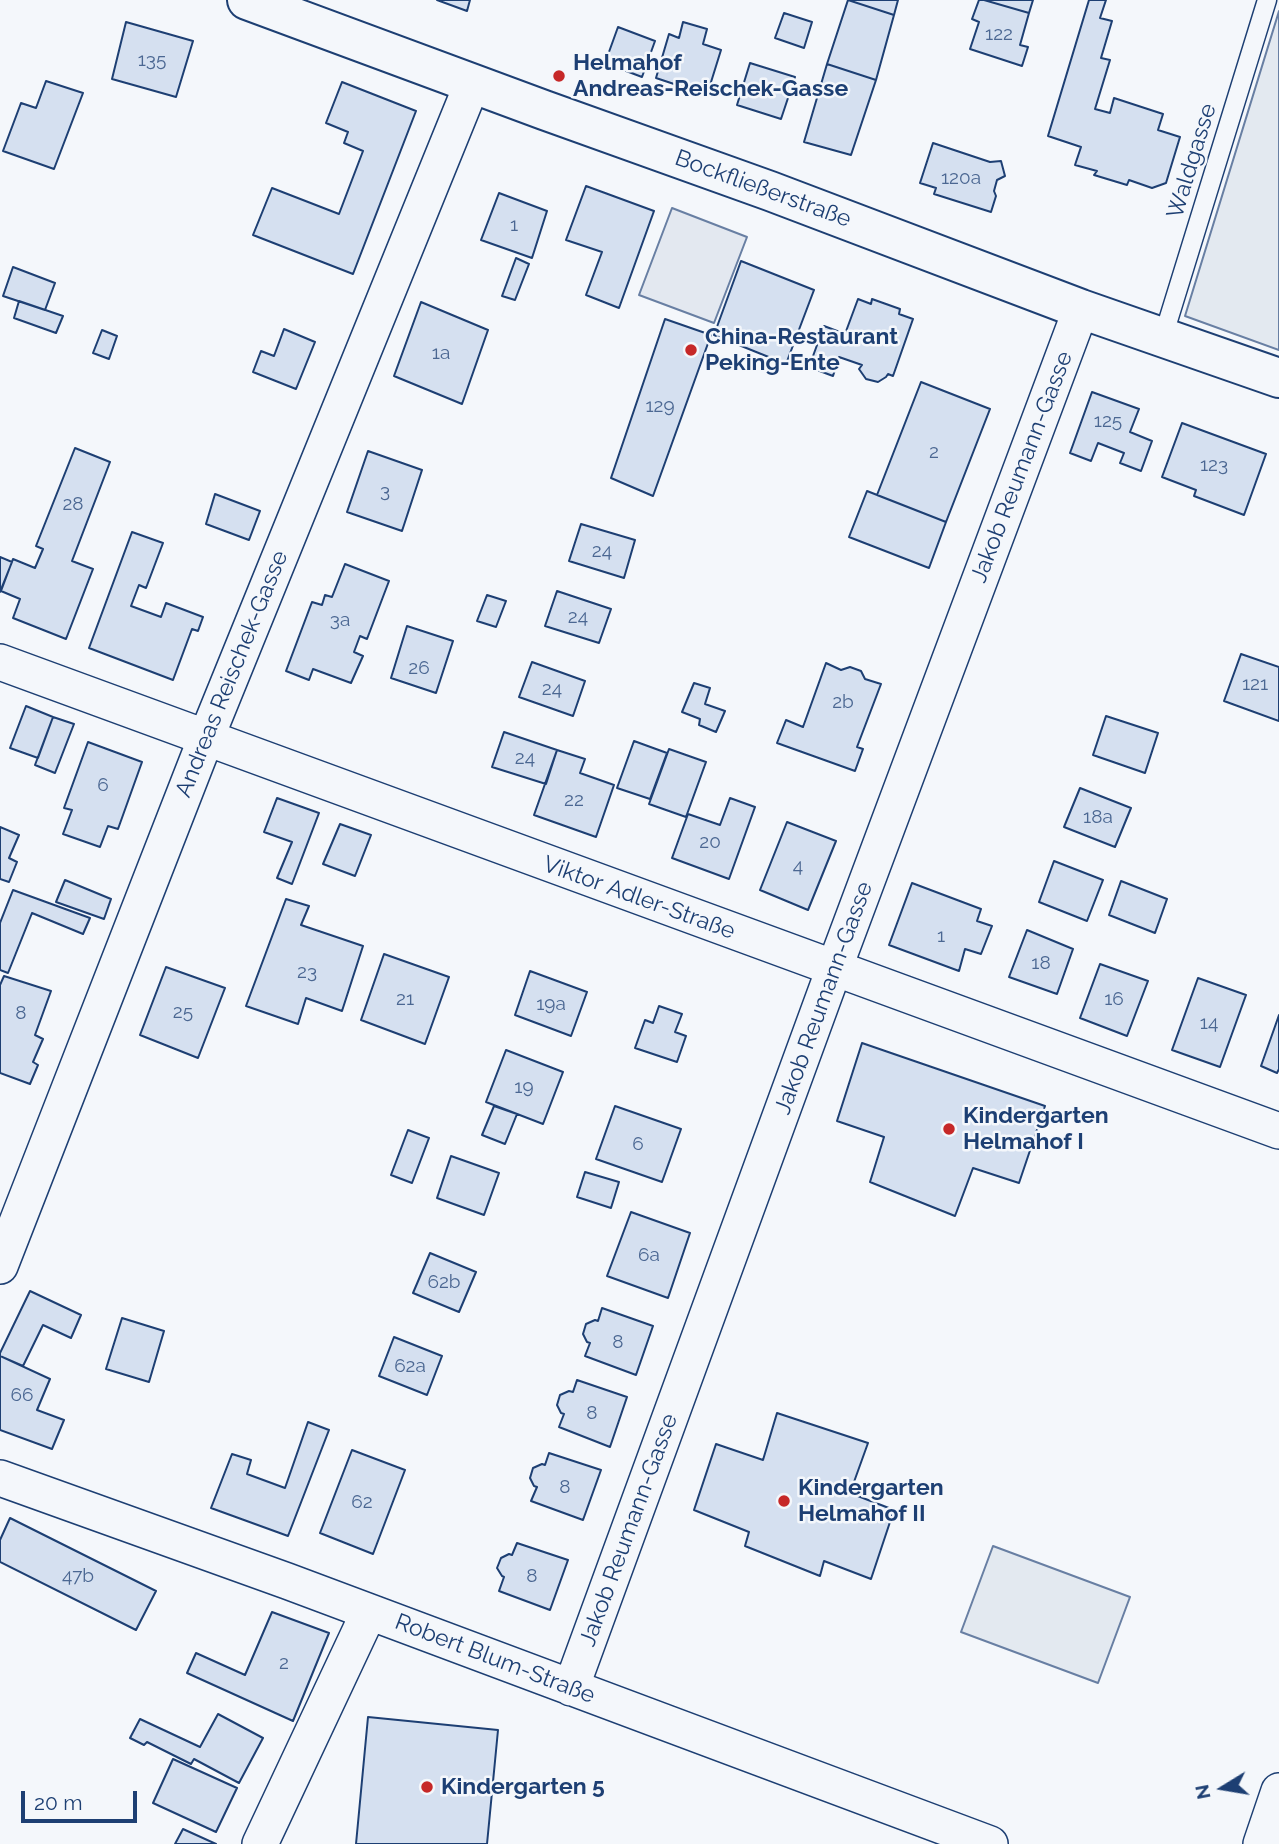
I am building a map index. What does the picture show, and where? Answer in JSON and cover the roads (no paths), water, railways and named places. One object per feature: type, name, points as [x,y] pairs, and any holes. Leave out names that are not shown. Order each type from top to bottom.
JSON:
[{"type":"main road","name":"Bockfließerstraße","points":[[247,0],[770,191],[1081,309],[1279,378]]},
{"type":"street","name":"Andreas Reischek-Gasse","points":[[0,1266],[205,738],[472,84]]},
{"type":"street","name":"Jakob Reumann-Gasse","points":[[571,1688],[834,969],[1081,309]]},
{"type":"street","name":"Viktor Adler-Straße","points":[[0,662],[1279,1131]]},
{"type":"street","name":"Robert Blum-Straße","points":[[0,1478],[369,1612],[981,1843]]},
{"type":"street","points":[[260,1844],[369,1612]]},
{"type":"street","points":[[1261,1844],[1279,1791]]},
{"type":"lane","name":"Waldgasse","points":[[1163,337],[1267,0]]},
{"type":"place","name":"Helmahof Andreas-Reischek-Gasse","points":[[559,76]]},
{"type":"place","name":"China-Restaurant Peking-Ente","points":[[691,350]]},
{"type":"place","name":"Kindergarten Helmahof I","points":[[949,1129]]},
{"type":"place","name":"Kindergarten Helmahof II","points":[[784,1501]]},
{"type":"place","name":"Kindergarten 5","points":[[427,1787]]}]
